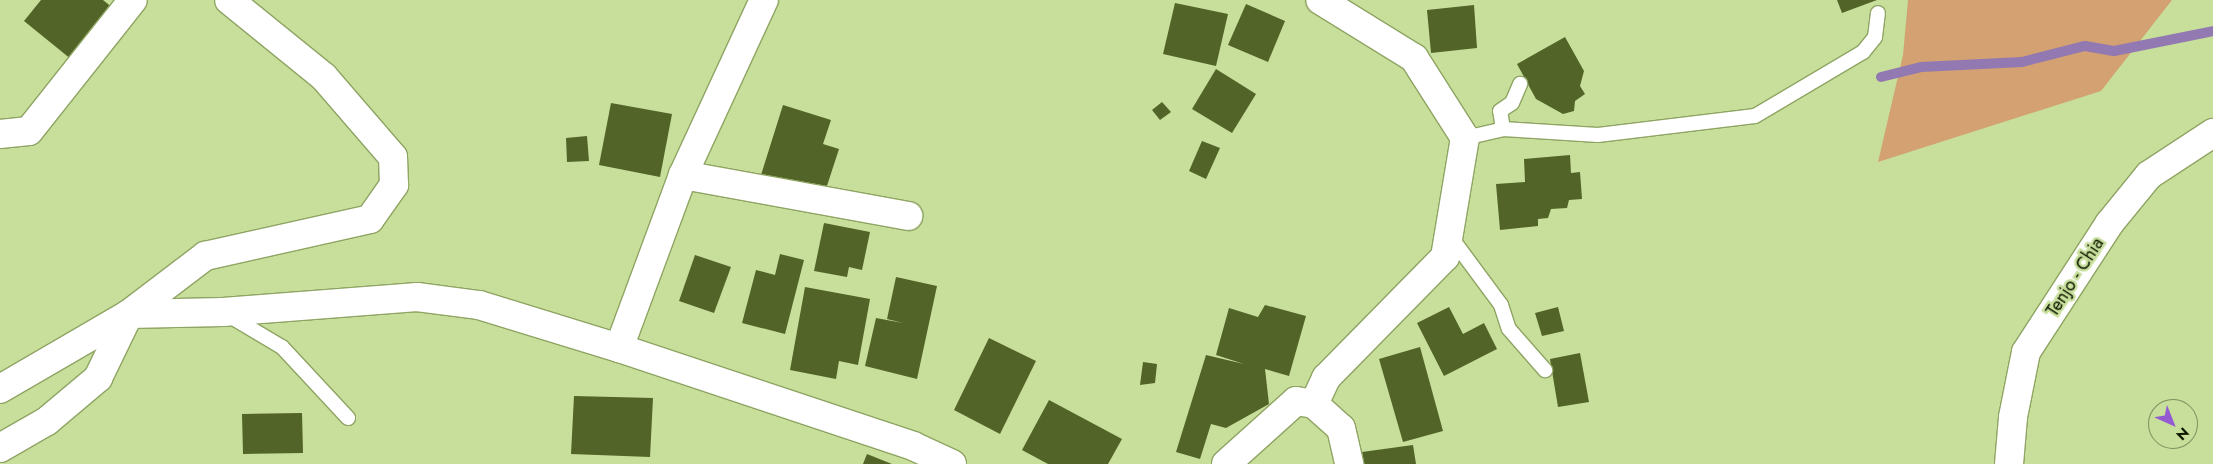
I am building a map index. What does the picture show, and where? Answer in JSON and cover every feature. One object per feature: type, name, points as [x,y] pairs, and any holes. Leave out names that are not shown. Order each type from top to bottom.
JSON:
[{"type":"street","points":[[0,134],[29,131],[133,0]]},
{"type":"street","points":[[0,389],[129,314],[205,256],[370,219],[394,185],[393,156],[324,77],[229,0]]},
{"type":"street","points":[[619,348],[683,175],[764,0]]},
{"type":"street","points":[[1314,404],[1326,378],[1446,257],[1465,138],[1414,58],[1320,0]]},
{"type":"street","name":"Tenjo - Chia","points":[[2009,464],[2013,417],[2026,352],[2109,224],[2149,175],[2213,133]]},
{"type":"street","points":[[683,175],[908,216]]},
{"type":"street","points":[[129,314],[223,312],[416,296],[479,305],[619,348],[913,446],[952,464]]},
{"type":"street","points":[[0,448],[47,421],[98,378],[129,314]]},
{"type":"street","points":[[1226,464],[1280,412],[1296,401],[1314,404],[1341,428],[1349,464]]},
{"type":"lane","points":[[1465,138],[1503,129],[1598,135],[1755,116],[1864,52],[1875,37],[1878,13]]},
{"type":"lane","points":[[1503,129],[1500,112],[1512,103],[1520,84]]},
{"type":"lane","points":[[1450,236],[1501,305],[1509,329],[1545,370]]},
{"type":"lane","points":[[223,312],[282,347],[348,418]]},
{"type":"shaded area","points":[[1908,0],[2172,0],[2101,91],[1878,162],[1903,55]]},
{"type":"building","points":[[41,0],[103,0],[119,13],[77,64],[24,21]]},
{"type":"building","points":[[1837,0],[1877,0],[1842,13]]},
{"type":"building","points":[[1175,3],[1228,14],[1216,66],[1163,54]]},
{"type":"building","points":[[1246,4],[1285,21],[1268,62],[1228,45]]},
{"type":"building","points":[[1474,5],[1477,48],[1431,53],[1427,10]]},
{"type":"building","points":[[1565,37],[1584,71],[1580,86],[1585,94],[1575,101],[1574,111],[1563,114],[1536,99],[1517,64]]},
{"type":"building","points":[[1216,69],[1256,94],[1232,133],[1192,109]]},
{"type":"building","points":[[1162,102],[1171,112],[1160,120],[1152,110]]},
{"type":"building","points":[[611,103],[672,114],[660,177],[599,165]]},
{"type":"building","points":[[783,105],[831,120],[823,144],[839,149],[824,195],[761,175]]},
{"type":"building","points":[[587,136],[589,161],[567,162],[566,138]]},
{"type":"building","points":[[1202,141],[1220,148],[1206,179],[1189,171]]},
{"type":"building","points":[[1570,155],[1571,173],[1580,172],[1582,199],[1569,200],[1567,208],[1551,209],[1548,218],[1538,219],[1538,226],[1500,230],[1496,184],[1525,182],[1524,159]]},
{"type":"building","points":[[824,223],[870,232],[862,270],[849,267],[847,277],[814,271]]},
{"type":"building","points":[[780,254],[804,260],[785,334],[742,323],[756,270],[775,275]]},
{"type":"building","points":[[695,255],[731,267],[714,313],[679,301]]},
{"type":"building","points":[[896,277],[937,286],[917,379],[865,366],[876,318],[903,323],[887,319]]},
{"type":"building","points":[[805,287],[870,299],[858,365],[839,361],[836,379],[790,370]]},
{"type":"building","points":[[1265,305],[1306,316],[1289,376],[1265,369],[1269,404],[1226,428],[1211,424],[1200,459],[1176,452],[1206,355],[1244,364],[1216,355],[1229,308],[1258,317]]},
{"type":"building","points":[[1449,307],[1463,334],[1484,323],[1497,349],[1444,376],[1417,323]]},
{"type":"building","points":[[1558,307],[1564,331],[1542,336],[1535,313]]},
{"type":"building","points":[[989,338],[1036,361],[1000,434],[954,410]]},
{"type":"building","points":[[1420,347],[1443,431],[1403,442],[1379,359]]},
{"type":"building","points":[[1580,353],[1589,402],[1558,407],[1550,359]]},
{"type":"building","points":[[1143,362],[1157,364],[1155,383],[1140,385]]},
{"type":"building","points":[[574,396],[653,398],[650,457],[571,454]]},
{"type":"building","points":[[1049,400],[1122,439],[1108,464],[1048,464],[1022,450]]},
{"type":"building","points":[[302,413],[303,453],[243,454],[242,414]]},
{"type":"building","points":[[1413,445],[1416,464],[1364,464],[1362,452]]},
{"type":"building","points":[[867,454],[892,464],[863,464]]},
{"type":"waterway","points":[[1881,77],[1921,67],[2022,62],[2085,46],[2114,51],[2213,31]]}]
